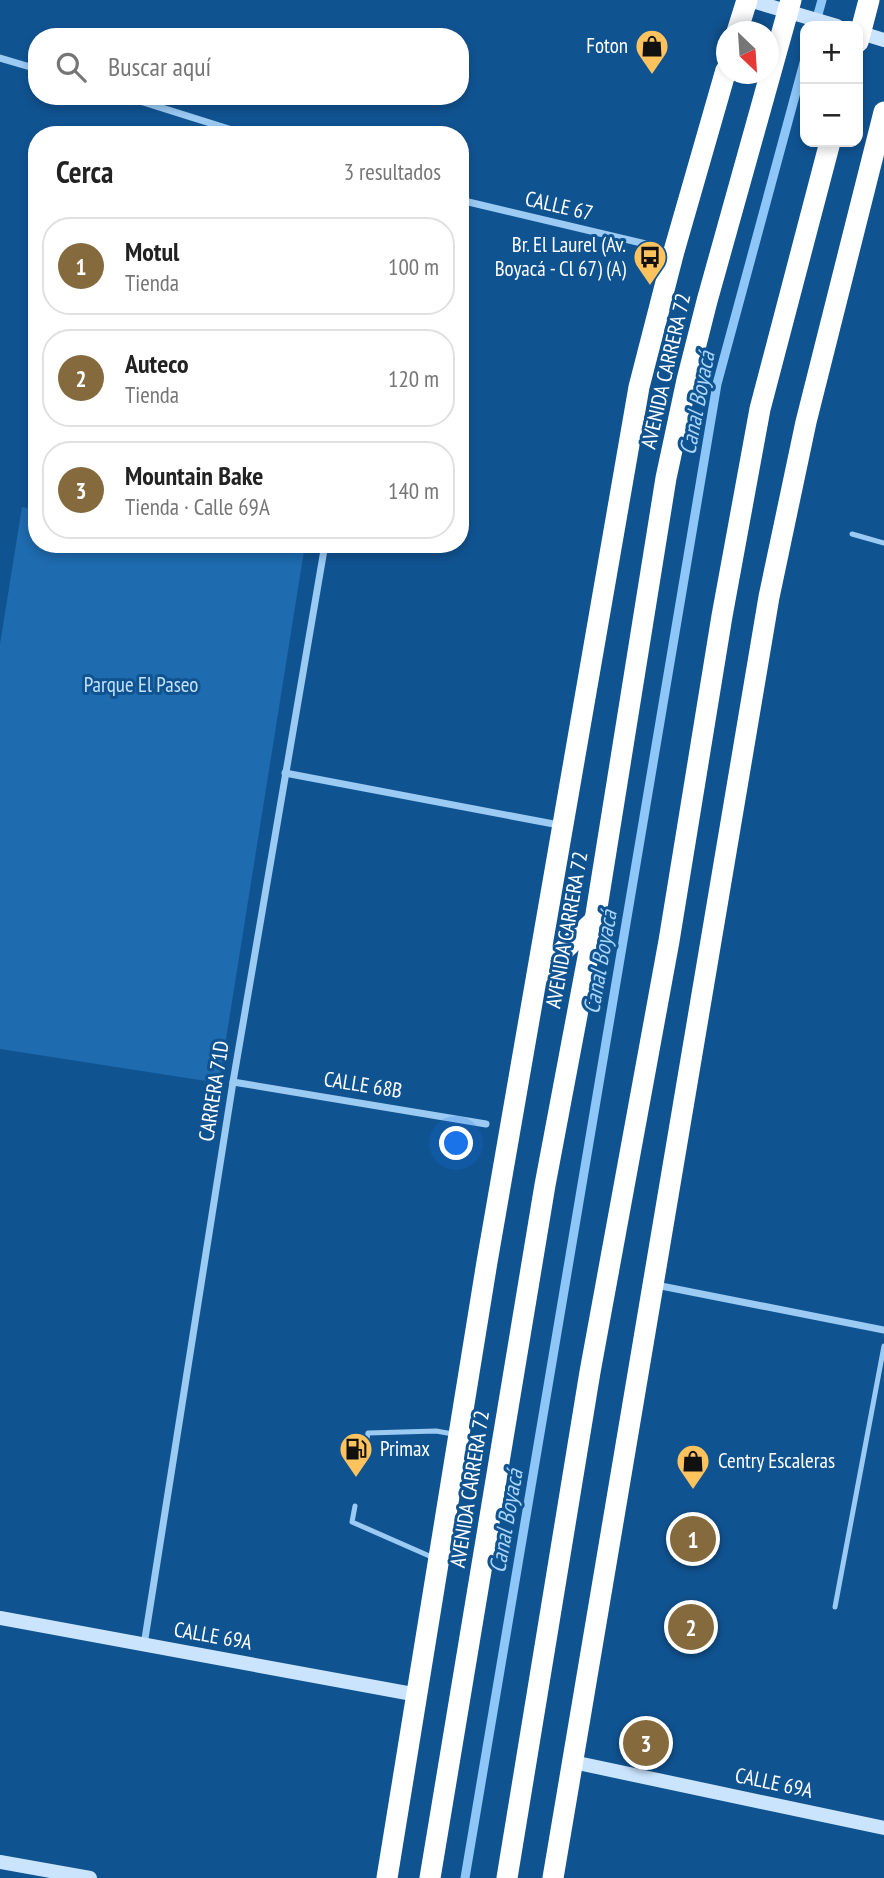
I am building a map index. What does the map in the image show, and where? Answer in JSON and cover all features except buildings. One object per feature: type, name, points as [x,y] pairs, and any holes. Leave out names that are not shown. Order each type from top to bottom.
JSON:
[{"type":"highway","points":[[741,21],[748,0]]},
{"type":"highway","points":[[863,21],[869,0]]},
{"type":"highway","name":"AVENIDA CARRERA 72","points":[[430,1878],[545,1185],[595,920],[666,478],[707,300],[795,10]]},
{"type":"highway","name":"AVENIDA CARRERA 72","points":[[387,1878],[459,1435],[639,387],[674,251],[722,84]]},
{"type":"highway","points":[[553,1878],[769,597],[806,422],[884,112]]},
{"type":"highway","points":[[507,1878],[590,1372],[669,941],[719,629],[757,423],[829,147]]},
{"type":"highway","points":[[537,976],[595,920]]},
{"type":"street","points":[[748,0],[795,10],[824,21]]},
{"type":"street","points":[[863,37],[884,40]]},
{"type":"street","points":[[0,58],[28,66]]},
{"type":"street","points":[[153,105],[219,126]]},
{"type":"street","name":"CALLE 67","points":[[469,202],[650,245]]},
{"type":"street","name":"CARRERA 71D","points":[[144,1644],[233,1082],[323,553]]},
{"type":"street","points":[[285,772],[563,825]]},
{"type":"street","name":"CALLE 68B","points":[[233,1082],[486,1124]]},
{"type":"street","points":[[652,1284],[884,1330]]},
{"type":"street","name":"CALLE 69A","points":[[0,1618],[418,1695]]},
{"type":"street","name":"CALLE 69A","points":[[573,1762],[884,1828]]},
{"type":"street","points":[[0,1862],[90,1878]]},
{"type":"lane","points":[[852,534],[884,543]]},
{"type":"lane","points":[[835,1607],[884,1346]]},
{"type":"lane","points":[[364,1454],[368,1433],[436,1431],[459,1435]]},
{"type":"lane","points":[[355,1506],[352,1522],[439,1561]]},
{"type":"green space","name":"Parque El Paseo","points":[[22,507],[28,508],[28,553],[304,553],[219,1083],[0,1049],[0,644]]},
{"type":"waterway","name":"Canal Boyacá","points":[[816,21],[822,0]]},
{"type":"waterway","name":"Canal Boyacá","points":[[465,1878],[717,384],[800,77]]},
{"type":"place","name":"Foton","points":[[652,76]]},
{"type":"place","name":"Br. El Laurel (Av. Boyacá - Cl 67) (A)","points":[[650,287]]},
{"type":"place","name":"Primax","points":[[356,1479]]},
{"type":"place","name":"Centry Escaleras","points":[[693,1491]]},
{"type":"place","name":"Motul","points":[[693,1539]]},
{"type":"place","name":"Auteco","points":[[691,1627]]},
{"type":"place","name":"Mountain Bake","points":[[646,1743]]}]
